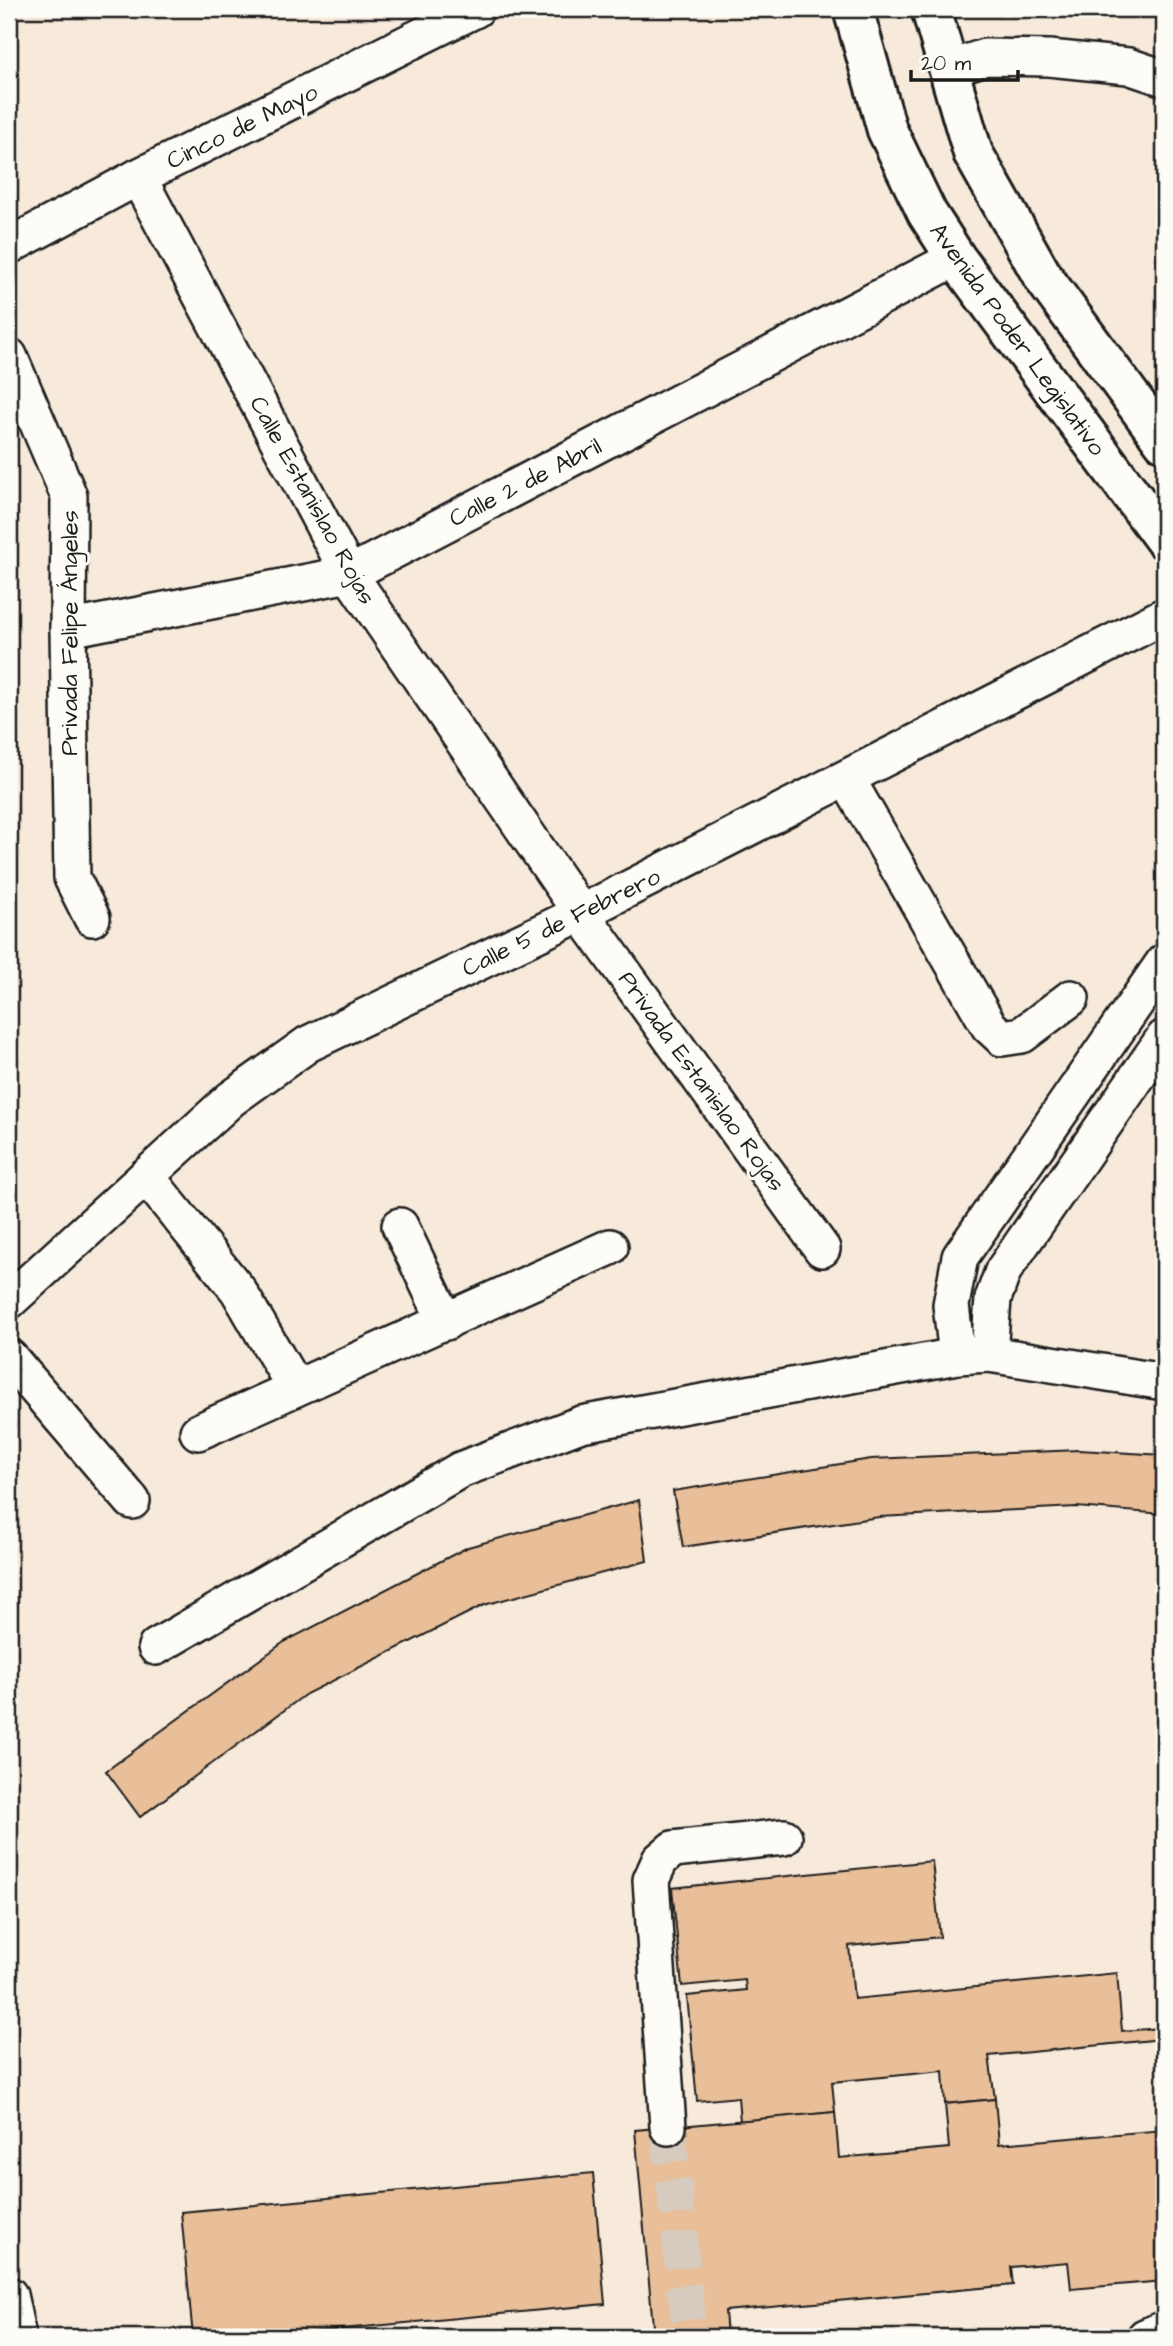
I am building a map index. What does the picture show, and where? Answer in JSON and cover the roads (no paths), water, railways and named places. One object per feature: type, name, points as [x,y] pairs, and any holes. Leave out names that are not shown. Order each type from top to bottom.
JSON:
[{"type":"main road","name":"Avenida Poder Legislativo","points":[[853,9],[887,130],[928,213],[956,258],[1164,539]]},
{"type":"main road","points":[[931,9],[972,153],[1043,277],[1164,442]]},
{"type":"street","name":"Cinco de Mayo","points":[[9,246],[138,177],[476,9]]},
{"type":"street","points":[[948,69],[985,58],[1049,58],[1128,66],[1164,78]]},
{"type":"street","name":"Calle Estanislao Rojas","points":[[138,177],[349,574],[581,913]]},
{"type":"street","name":"Calle 2 de Abril","points":[[68,629],[349,574],[956,258]]},
{"type":"street","name":"Privada Felipe Ángeles","points":[[9,356],[69,496],[72,878],[92,918]]},
{"type":"street","name":"Calle 5 de Febrero","points":[[9,1301],[230,1099],[308,1044],[581,913],[1164,616]]},
{"type":"street","points":[[847,779],[989,1026],[1002,1038],[1022,1035],[1071,998]]},
{"type":"street","name":"Privada Estanislao Rojas","points":[[581,913],[822,1249]]},
{"type":"street","points":[[973,1355],[951,1305],[960,1257],[1164,962]]},
{"type":"street","points":[[973,1355],[1003,1271],[1164,1038]]},
{"type":"street","points":[[146,1176],[238,1290],[295,1388]]},
{"type":"street","points":[[400,1226],[446,1322]]},
{"type":"street","points":[[198,1432],[610,1247]]},
{"type":"street","points":[[156,1647],[460,1470],[581,1424],[973,1355],[1164,1382]]},
{"type":"street","points":[[9,1357],[132,1501]]},
{"type":"street","points":[[668,2127],[651,1880],[660,1860],[673,1849],[784,1838]]},
{"type":"street","points":[[9,2295],[18,2337]]},
{"type":"street","points":[[1145,2337],[1164,2329]]},
{"type":"tunnel","points":[[668,2127],[690,2337]]}]
